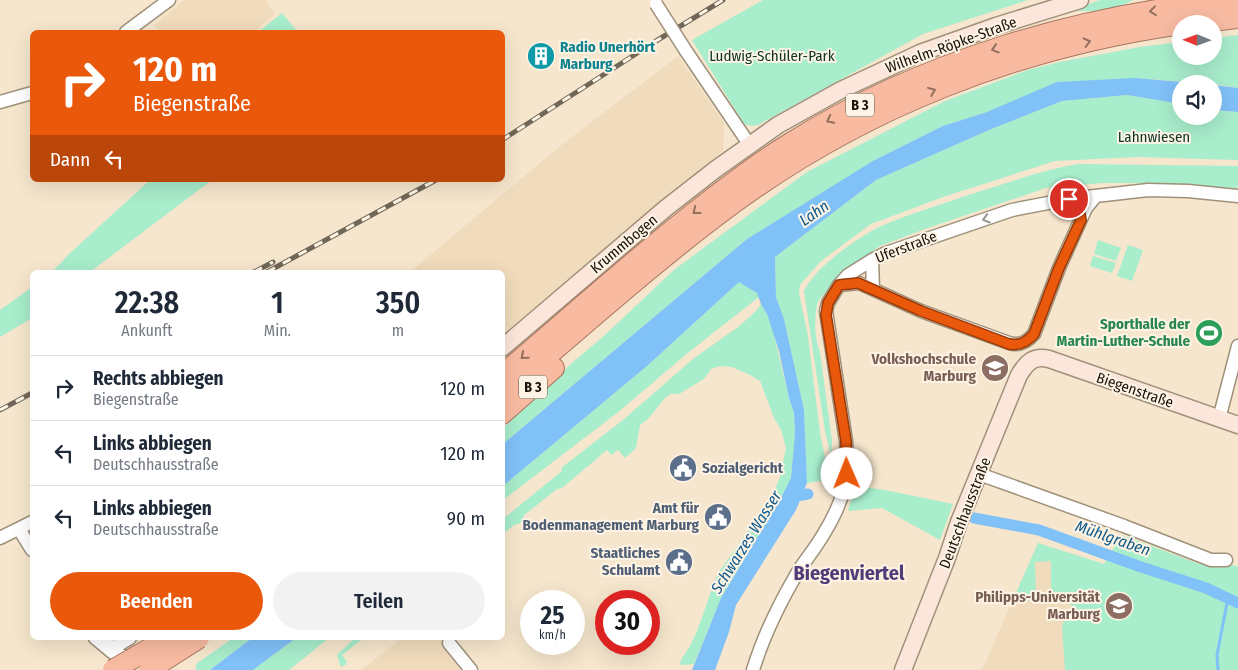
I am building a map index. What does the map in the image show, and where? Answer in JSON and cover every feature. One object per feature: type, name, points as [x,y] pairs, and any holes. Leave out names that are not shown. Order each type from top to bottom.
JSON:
[{"type":"highway","name":"B 3","points":[[505,410],[555,349],[638,258],[722,191],[788,144],[856,107],[920,76],[987,52],[1076,26],[1138,13],[1236,0]]},
{"type":"highway","points":[[1222,20],[1238,18]]},
{"type":"highway","name":"B 3","points":[[505,391],[689,237],[766,181],[840,135],[932,91],[986,71],[1036,55],[1130,32],[1172,25]]},
{"type":"highway","name":"B 3","points":[[505,374],[555,349]]},
{"type":"highway","points":[[120,663],[164,640]]},
{"type":"highway","points":[[160,666],[197,640]]},
{"type":"main road","name":"Wilhelm-Röpke-Straße","points":[[749,144],[809,107],[920,53],[996,26],[1080,0]]},
{"type":"main road","name":"Krummbogen","points":[[505,345],[666,208],[749,144]]},
{"type":"main road","name":"Biegenstraße","points":[[1032,360],[1040,358],[1049,359],[1238,425]]},
{"type":"main road","name":"Deutschhausstraße","points":[[903,670],[1019,375],[1026,364],[1032,360]]},
{"type":"main road","points":[[104,670],[120,663],[150,657],[160,666],[180,640]]},
{"type":"street","points":[[129,30],[169,0]]},
{"type":"street","points":[[655,2],[749,144]]},
{"type":"street","points":[[0,102],[30,94]]},
{"type":"street","name":"Uferstraße","points":[[753,670],[773,618],[800,568],[831,521],[842,499],[846,485],[846,441],[826,311],[828,303],[839,285],[848,275],[886,253],[1012,210],[1069,199],[1148,190],[1188,191],[1238,196]]},
{"type":"street","points":[[839,285],[858,283],[921,311],[1009,344],[1022,344],[1034,334],[1059,268],[1086,208],[1096,196]]},
{"type":"street","points":[[1069,199],[1079,209],[1081,220]]},
{"type":"street","points":[[872,260],[873,289]]},
{"type":"street","points":[[1219,419],[1238,346]]},
{"type":"street","points":[[979,474],[1124,526],[1211,560],[1226,560]]},
{"type":"street","points":[[0,538],[30,523]]},
{"type":"street","points":[[19,529],[30,547]]},
{"type":"street","points":[[97,640],[115,647],[127,640]]},
{"type":"street","points":[[97,640],[113,653],[120,663]]},
{"type":"street","points":[[144,640],[160,666]]},
{"type":"street","points":[[449,643],[471,670]]},
{"type":"shaded area","points":[[184,0],[265,0],[275,14],[256,30],[158,30],[154,25]]},
{"type":"shaded area","points":[[678,56],[724,123],[723,150],[711,162],[505,335],[505,270],[412,270],[559,147]]},
{"type":"shaded area","name":"Philipps-Universität Marburg","points":[[1038,543],[1206,597],[1238,670],[982,670]]},
{"type":"shaded area","points":[[399,640],[444,640],[441,644],[463,670],[361,670]]},
{"type":"green space","name":"Ludwig-Schüler-Park","points":[[763,0],[1028,0],[923,34],[758,125],[751,126],[744,124],[692,40]]},
{"type":"green space","points":[[1100,0],[1133,0],[1119,7],[1095,11],[1069,11]]},
{"type":"green space","points":[[282,13],[296,30],[261,30]]},
{"type":"green space","points":[[1238,35],[1238,88],[1222,85],[1222,75],[1172,75],[1172,81],[1135,78],[987,112],[943,126],[747,239],[505,442],[505,426],[675,269],[807,172],[945,101],[1028,70],[1140,47],[1172,43],[1172,65],[1222,65],[1222,37]]},
{"type":"green space","name":"Lahnwiesen","points":[[1127,95],[1172,102],[1172,125],[1222,125],[1222,111],[1238,112],[1238,160],[1137,157],[1055,161],[946,196],[871,224],[821,261],[800,285],[799,293],[808,336],[820,433],[829,477],[821,481],[807,483],[804,410],[784,319],[776,297],[775,257],[876,180],[989,130],[1062,101]]},
{"type":"green space","points":[[1078,164],[1238,166],[1238,186],[1236,188],[1148,183],[1102,183],[1046,188],[880,246],[844,271],[818,301],[815,320],[816,334],[832,441],[831,456],[825,431],[804,291],[809,282],[825,264],[846,248],[866,234],[886,224],[968,195],[1050,170]]},
{"type":"green space","points":[[148,182],[209,182],[93,270],[54,270]]},
{"type":"green space","points":[[1098,240],[1121,248],[1116,261],[1094,254]]},
{"type":"green space","points":[[1128,245],[1143,250],[1132,281],[1117,276]]},
{"type":"green space","points":[[1093,256],[1116,263],[1112,273],[1090,266]]},
{"type":"green space","points":[[740,281],[757,293],[759,297],[689,352],[617,413],[505,498],[505,484],[647,366]]},
{"type":"green space","points":[[30,288],[30,319],[0,337],[0,310]]},
{"type":"green space","points":[[761,304],[767,314],[794,413],[795,433],[791,478],[721,598],[694,664],[680,665],[697,631],[717,575],[750,528],[766,511],[780,477],[786,448],[781,430],[774,418],[760,381],[732,367],[720,366],[711,369],[704,379],[679,394],[671,394],[666,397],[648,419],[640,425],[636,448],[625,458],[618,450],[611,455],[607,450],[562,488],[557,489],[523,516],[527,521],[514,525],[505,532],[505,517],[562,471],[561,468],[623,420],[693,359],[738,327]]},
{"type":"green space","points":[[855,486],[953,504],[940,540],[882,508],[848,511]]},
{"type":"green space","name":"Philipps-Universität Marburg","points":[[1122,535],[1199,564],[1227,563],[1238,567],[1238,670],[1065,670],[1062,627],[1064,620],[1072,611],[1071,605],[1067,602],[1051,600],[1051,561],[1035,562],[1036,600],[1012,602],[1038,543],[1104,564]]},
{"type":"green space","points":[[230,640],[249,640],[210,670],[196,670],[196,664]]},
{"type":"green space","points":[[293,640],[326,640],[289,670],[253,670]]},
{"type":"green space","points":[[353,640],[361,640],[342,655],[347,662],[345,665],[341,667],[337,655]]},
{"type":"water","name":"Lahn","points":[[1135,78],[1172,81],[1172,102],[1127,95],[1062,101],[989,130],[876,180],[775,257],[776,297],[784,319],[804,410],[807,483],[796,510],[736,605],[729,632],[715,670],[692,670],[721,598],[791,478],[795,433],[794,413],[779,351],[767,314],[757,293],[739,282],[647,366],[505,484],[505,442],[747,239],[873,161],[943,126],[987,112],[1057,82]]},
{"type":"water","points":[[1222,86],[1238,88],[1238,112],[1222,111]]},
{"type":"water","points":[[249,640],[293,640],[253,670],[210,670]]},
{"type":"waterway","name":"Mühlgraben","points":[[797,496],[808,494]]},
{"type":"waterway","name":"Mühlgraben","points":[[974,518],[1039,530],[1206,588],[1238,603]]},
{"type":"waterway","points":[[1218,670],[1217,655],[1228,598]]},
{"type":"railway","points":[[505,138],[723,0]]},
{"type":"railway","points":[[271,270],[432,182]]},
{"type":"railway","points":[[258,270],[273,262]]},
{"type":"railway","points":[[0,410],[30,394]]},
{"type":"place","name":"Radio Unerhört Marburg","points":[[541,56]]},
{"type":"place","name":"Sporthalle der Martin-Luther-Schule","points":[[1209,333]]},
{"type":"place","name":"Volkshochschule Marburg","points":[[995,368]]},
{"type":"place","name":"Sozialgericht","points":[[683,468]]},
{"type":"place","name":"Amt für Bodenmanagement Marburg","points":[[718,517]]},
{"type":"place","name":"Staatliches Schulamt","points":[[679,562]]},
{"type":"place","name":"Philipps-Universität Marburg","points":[[1119,606]]},
{"type":"district","name":"Biegenviertel","points":[[849,573]]},
{"type":"route","points":[[847,474],[846,441],[826,315],[828,303],[839,285],[858,283],[921,311],[1009,344],[1019,345],[1026,342],[1034,334],[1059,268],[1081,220],[1079,209],[1069,199]]},
{"type":"water label","name":"Schwarzes Wasser","points":[[746,542]]}]
